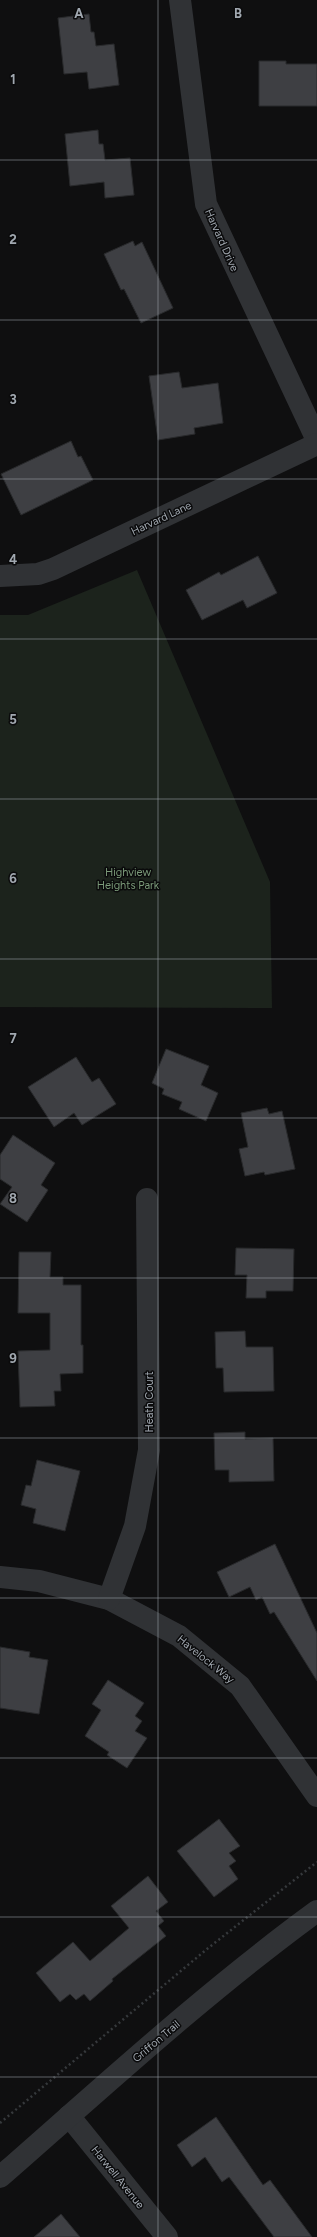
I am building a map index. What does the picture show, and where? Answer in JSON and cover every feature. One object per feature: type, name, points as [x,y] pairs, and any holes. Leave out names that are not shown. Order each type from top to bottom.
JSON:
[{"type":"street","name":"Harvard Drive","points":[[180,0],[206,204],[317,440]]},
{"type":"street","name":"Harvard Lane","points":[[0,576],[38,574],[60,566],[317,444]]},
{"type":"street","name":"Heath Court","points":[[108,1599],[135,1526],[149,1450],[147,1199]]},
{"type":"street","name":"Havelock Way","points":[[0,1577],[39,1581],[108,1599],[179,1636],[240,1686],[317,1796]]},
{"type":"street","name":"Griffon Trail","points":[[0,2177],[69,2116],[235,1976],[317,1911]]},
{"type":"street","name":"Harwell Avenue","points":[[69,2116],[167,2237]]},
{"type":"path","points":[[0,2123],[207,1949],[317,1862]]},
{"type":"green space","name":"Highview Heights Park","points":[[137,570],[270,882],[272,1008],[0,1007],[0,615],[28,615]]},
{"type":"building","points":[[89,14],[91,32],[94,32],[96,46],[114,44],[119,85],[89,89],[87,72],[64,74],[58,18]]},
{"type":"building","points":[[259,61],[286,61],[286,64],[317,64],[317,106],[259,106]]},
{"type":"building","points":[[98,130],[99,144],[103,144],[105,160],[130,158],[134,195],[105,198],[104,182],[70,186],[65,134]]},
{"type":"building","points":[[133,241],[135,246],[142,242],[173,308],[141,323],[124,289],[121,290],[104,254]]},
{"type":"building","points":[[179,372],[182,388],[218,383],[223,423],[194,428],[195,434],[158,440],[149,376]]},
{"type":"building","points":[[71,441],[78,457],[81,456],[93,480],[21,515],[1,474]]},
{"type":"building","points":[[258,556],[277,593],[247,608],[243,600],[202,620],[186,590],[219,572],[221,575]]},
{"type":"building","points":[[166,1049],[209,1066],[201,1085],[218,1093],[206,1121],[179,1109],[182,1102],[162,1094],[164,1089],[152,1083]]},
{"type":"building","points":[[76,1057],[92,1082],[99,1078],[116,1104],[82,1125],[74,1113],[54,1127],[28,1087]]},
{"type":"building","points":[[267,1108],[269,1114],[282,1111],[295,1169],[265,1175],[264,1172],[245,1176],[239,1149],[248,1147],[241,1113]]},
{"type":"building","points":[[13,1135],[55,1163],[41,1185],[48,1190],[27,1222],[0,1204],[12,1187],[0,1179],[0,1155]]},
{"type":"building","points":[[236,1248],[294,1249],[293,1291],[266,1291],[266,1298],[246,1298],[247,1275],[235,1275]]},
{"type":"building","points":[[19,1252],[51,1252],[50,1277],[63,1277],[63,1285],[81,1285],[81,1345],[83,1345],[83,1373],[60,1374],[61,1391],[54,1391],[55,1406],[20,1407],[18,1351],[50,1350],[50,1313],[18,1313]]},
{"type":"building","points":[[245,1331],[246,1347],[273,1347],[274,1391],[224,1392],[223,1368],[216,1368],[215,1332]]},
{"type":"building","points":[[245,1432],[245,1439],[273,1438],[274,1481],[229,1482],[229,1470],[215,1470],[214,1433]]},
{"type":"building","points":[[37,1460],[80,1471],[65,1531],[33,1523],[36,1509],[21,1505],[26,1485],[31,1486]]},
{"type":"building","points":[[275,1544],[317,1633],[317,1681],[274,1612],[270,1614],[262,1597],[256,1600],[250,1587],[229,1597],[217,1572]]},
{"type":"building","points":[[0,1647],[30,1652],[29,1657],[48,1660],[39,1714],[0,1708]]},
{"type":"building","points":[[108,1680],[144,1703],[135,1716],[142,1721],[135,1731],[147,1738],[127,1768],[107,1755],[109,1752],[85,1736],[101,1710],[92,1704]]},
{"type":"building","points":[[219,1819],[240,1846],[229,1853],[236,1861],[229,1866],[238,1879],[214,1897],[177,1851]]},
{"type":"building","points":[[148,1876],[168,1902],[156,1911],[164,1921],[158,1926],[166,1936],[112,1979],[113,1981],[90,2001],[84,1994],[76,2000],[70,1994],[60,2002],[36,1973],[73,1942],[90,1961],[129,1928],[111,1906]]},
{"type":"building","points":[[216,2117],[263,2185],[270,2180],[312,2237],[274,2237],[229,2177],[222,2182],[205,2157],[192,2167],[177,2145]]},
{"type":"building","points":[[61,2214],[80,2237],[34,2237]]}]
